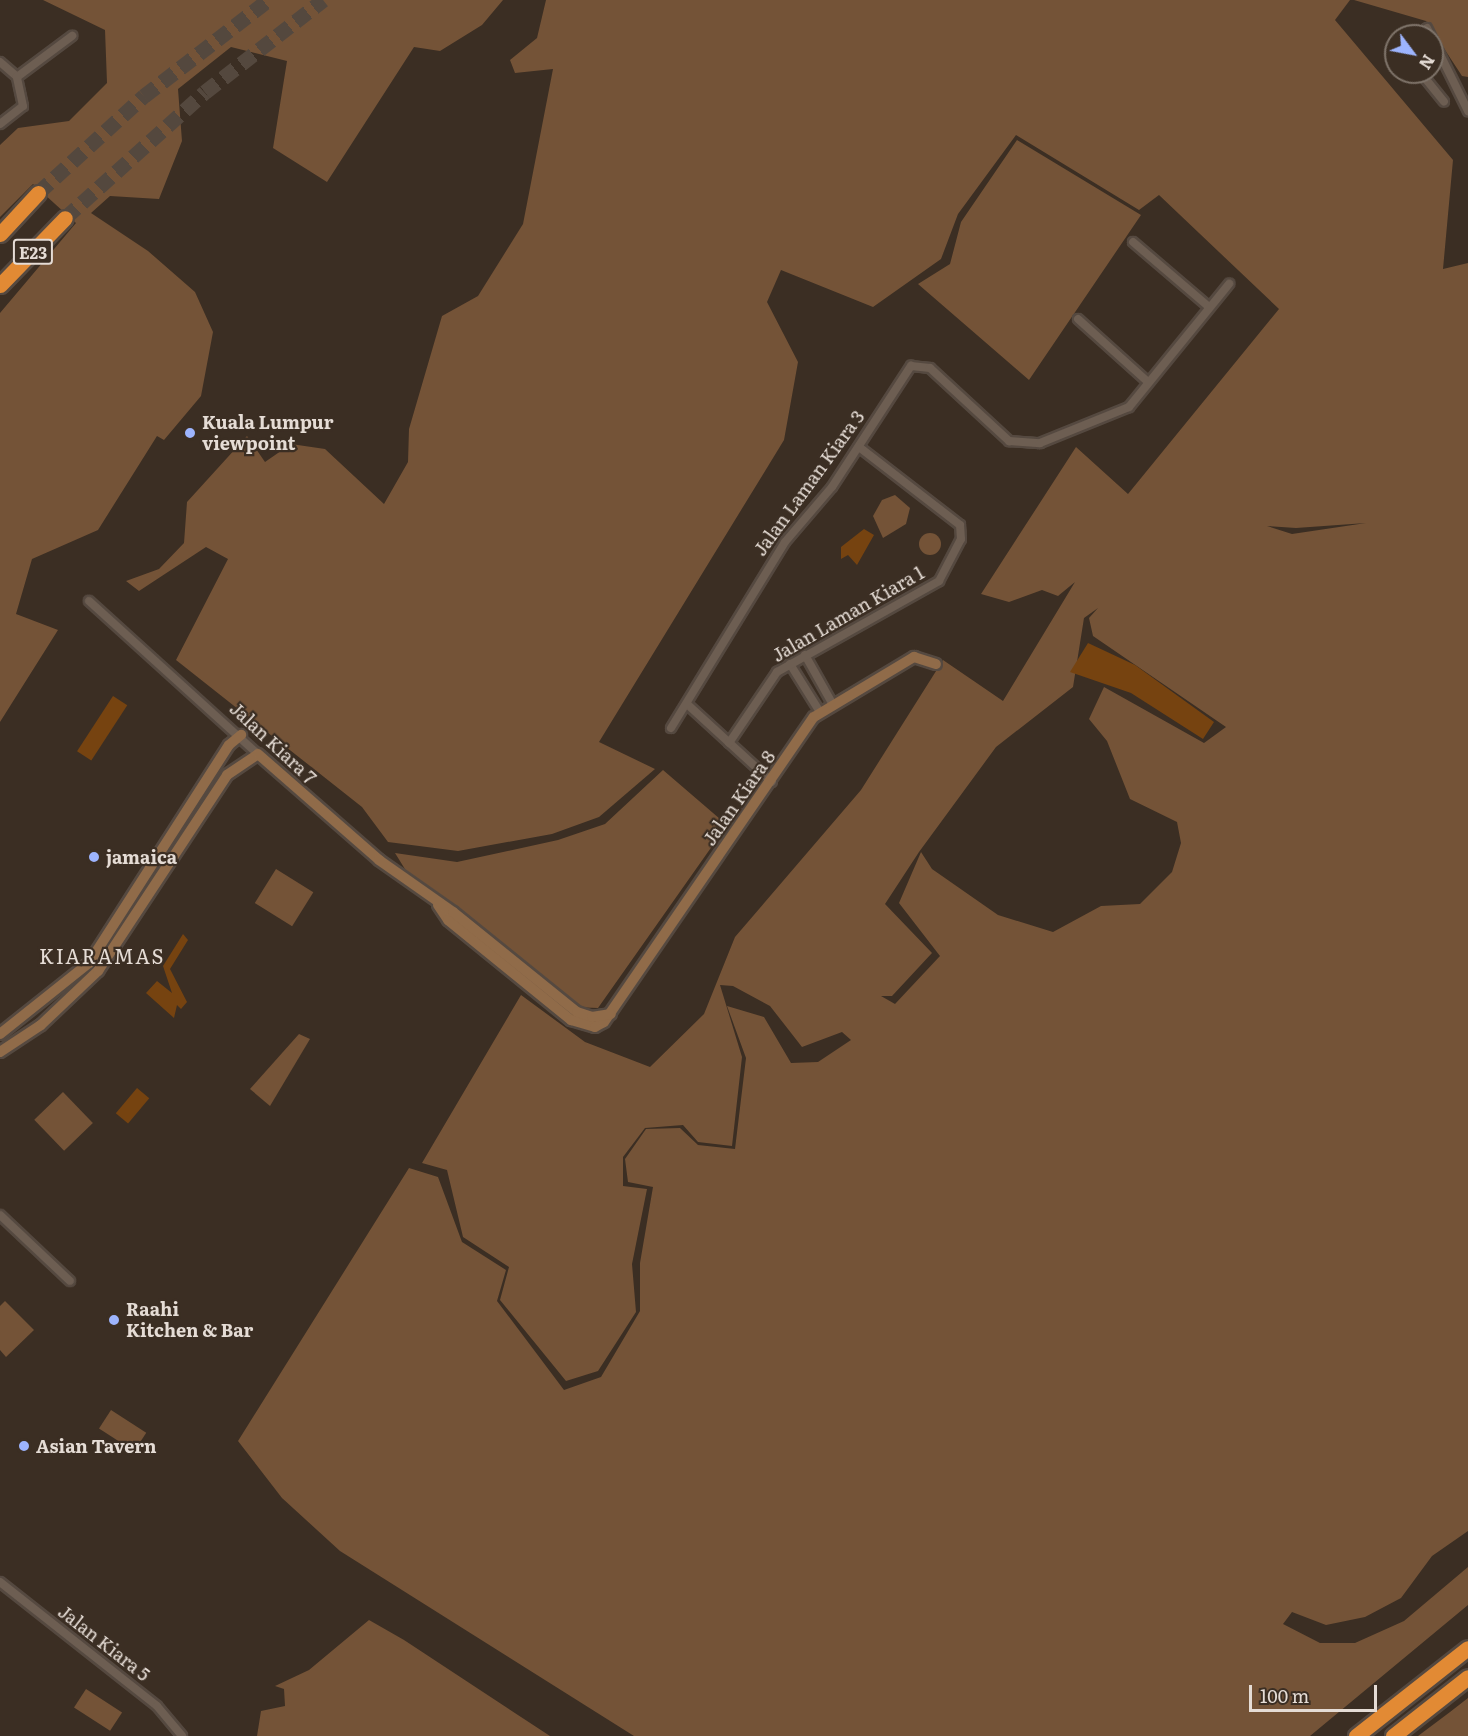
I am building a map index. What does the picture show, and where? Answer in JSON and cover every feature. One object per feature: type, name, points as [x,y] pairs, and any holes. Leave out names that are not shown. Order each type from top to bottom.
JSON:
[{"type":"highway","name":"E23","points":[[0,234],[38,193]]},
{"type":"highway","name":"E23","points":[[0,285],[65,218]]},
{"type":"highway","points":[[1356,1736],[1468,1648]]},
{"type":"highway","points":[[1393,1736],[1468,1677]]},
{"type":"street","points":[[17,77],[72,36]]},
{"type":"street","points":[[0,62],[17,77],[23,106],[0,124]]},
{"type":"street","points":[[1444,62],[1468,111]]},
{"type":"street","points":[[1430,84],[1444,102]]},
{"type":"street","points":[[1133,242],[1209,307]]},
{"type":"street","name":"Jalan Laman Kiara 3","points":[[671,728],[784,542],[859,447],[911,366],[919,364],[1009,441],[1040,443],[1118,413],[1148,382],[1229,284]]},
{"type":"street","points":[[1078,319],[1148,382]]},
{"type":"street","name":"Jalan Laman Kiara 1","points":[[729,743],[777,672],[939,581],[962,539],[960,525],[859,447]]},
{"type":"street","name":"Jalan Kiara 7","points":[[88,601],[241,735],[258,754],[378,860],[438,905]]},
{"type":"street","points":[[805,655],[832,703]]},
{"type":"street","name":"Jalan Kiara 8","points":[[438,905],[448,920],[571,1020],[595,1027],[611,1014],[820,712],[914,657],[936,664]]},
{"type":"street","points":[[790,664],[820,712]]},
{"type":"street","points":[[687,704],[772,782]]},
{"type":"street","points":[[0,1034],[89,963],[229,745],[241,735]]},
{"type":"street","points":[[0,1052],[41,1025],[98,971],[227,775],[258,754]]},
{"type":"street","points":[[0,1215],[70,1281]]},
{"type":"street","name":"Jalan Kiara 5","points":[[0,1582],[157,1706],[182,1736]]},
{"type":"shaded area","points":[[43,0],[503,0],[482,25],[440,51],[414,47],[327,182],[273,148],[287,61],[231,47],[178,89],[182,141],[159,199],[110,196],[91,213],[148,251],[195,292],[213,332],[201,396],[164,440],[157,436],[98,530],[32,559],[16,614],[58,630],[0,722],[0,313],[76,223],[33,184],[0,217],[0,145],[18,128],[69,121],[107,83],[105,30]]},
{"type":"shaded area","points":[[546,0],[1350,0],[1335,20],[1384,78],[1384,84],[1389,84],[1453,160],[1443,269],[1468,263],[1468,1531],[1432,1556],[1401,1598],[1365,1617],[1326,1625],[1292,1612],[1283,1624],[1320,1643],[1355,1643],[1404,1621],[1468,1567],[1468,1605],[1310,1736],[634,1736],[340,1551],[282,1498],[238,1441],[409,1168],[438,1177],[462,1242],[506,1270],[497,1301],[564,1390],[601,1377],[640,1311],[640,1263],[653,1187],[628,1182],[625,1159],[646,1129],[680,1128],[698,1145],[735,1149],[746,1058],[727,1006],[764,1017],[791,1063],[818,1062],[851,1040],[842,1032],[802,1047],[770,1006],[733,986],[720,985],[742,1057],[732,1146],[698,1142],[683,1125],[645,1128],[623,1157],[623,1186],[647,1189],[632,1264],[636,1312],[598,1371],[566,1381],[500,1300],[509,1267],[463,1237],[447,1170],[422,1163],[521,995],[585,1042],[650,1067],[704,1014],[735,937],[861,790],[943,660],[1003,701],[1075,582],[1058,596],[1042,590],[1009,602],[981,594],[1076,447],[1128,494],[1279,309],[1159,195],[1139,210],[1016,135],[958,214],[941,259],[873,307],[781,270],[767,302],[798,362],[784,440],[599,742],[655,769],[599,817],[552,834],[458,851],[388,842],[362,807],[176,660],[228,559],[206,547],[139,591],[126,581],[159,569],[184,543],[187,502],[247,436],[265,462],[291,444],[325,449],[384,504],[408,462],[409,429],[442,316],[478,296],[523,224],[553,69],[515,73],[510,60],[537,38]],"holes":[[[1366,523],[1292,534],[1267,526],[1296,528]],[[1098,608],[1089,618],[1093,636],[1226,727],[1204,743],[1104,687],[1089,719],[1107,741],[1130,799],[1177,822],[1181,843],[1172,872],[1140,904],[1101,906],[1053,932],[998,915],[932,869],[921,852],[899,903],[940,956],[895,1004],[881,996],[892,996],[932,953],[885,904],[919,852],[996,747],[1073,687],[1084,618]]]},
{"type":"shaded area","points":[[1354,0],[1468,0],[1468,77],[1462,76],[1444,48],[1444,24],[1428,24],[1426,21]]},
{"type":"shaded area","points":[[1017,140],[1141,215],[1029,380],[918,284],[950,264],[961,222]]},
{"type":"shaded area","points":[[895,495],[910,508],[906,524],[883,538],[873,516],[882,500]]},
{"type":"shaded area","points":[[864,529],[874,535],[857,565],[848,555],[841,559],[841,547]]},
{"type":"shaded area","points":[[930,533],[938,536],[941,544],[938,552],[930,555],[922,552],[919,544],[922,536]]},
{"type":"shaded area","points":[[1088,643],[1135,665],[1214,722],[1203,739],[1131,693],[1070,672]]},
{"type":"shaded area","points":[[113,696],[127,705],[91,761],[77,751]]},
{"type":"shaded area","points":[[663,770],[727,825],[598,1008],[572,1007],[408,874],[395,853],[457,862],[558,840],[605,824]]},
{"type":"shaded area","points":[[276,869],[313,892],[292,926],[255,903]]},
{"type":"shaded area","points":[[183,934],[188,940],[170,969],[187,1002],[181,1009],[177,1005],[174,1018],[146,993],[157,981],[172,993],[163,966]]},
{"type":"shaded area","points":[[299,1034],[310,1039],[270,1106],[250,1089]]},
{"type":"shaded area","points":[[137,1088],[149,1098],[128,1124],[116,1113]]},
{"type":"shaded area","points":[[63,1092],[93,1123],[64,1151],[34,1120]]},
{"type":"shaded area","points":[[5,1301],[34,1330],[6,1357],[0,1350],[0,1306]]},
{"type":"shaded area","points":[[111,1410],[146,1433],[134,1451],[99,1428]]},
{"type":"shaded area","points":[[369,1620],[404,1640],[550,1736],[257,1736],[261,1711],[285,1706],[284,1689],[275,1686],[309,1670]]},
{"type":"shaded area","points":[[86,1689],[122,1712],[110,1731],[74,1707]]},
{"type":"shaded area","points":[[1468,1698],[1468,1736],[1418,1736],[1450,1712]]},
{"type":"tunnel","points":[[38,193],[144,96],[268,0]]},
{"type":"tunnel","points":[[65,218],[205,92],[323,0]]},
{"type":"place","name":"Kuala Lumpur viewpoint","points":[[190,433]]},
{"type":"place","name":"jamaica","points":[[94,857]]},
{"type":"place","name":"Raahi Kitchen & Bar","points":[[114,1320]]},
{"type":"place","name":"Asian Tavern","points":[[24,1446]]},
{"type":"district","name":"KIARAMAS","points":[[102,955]]}]
